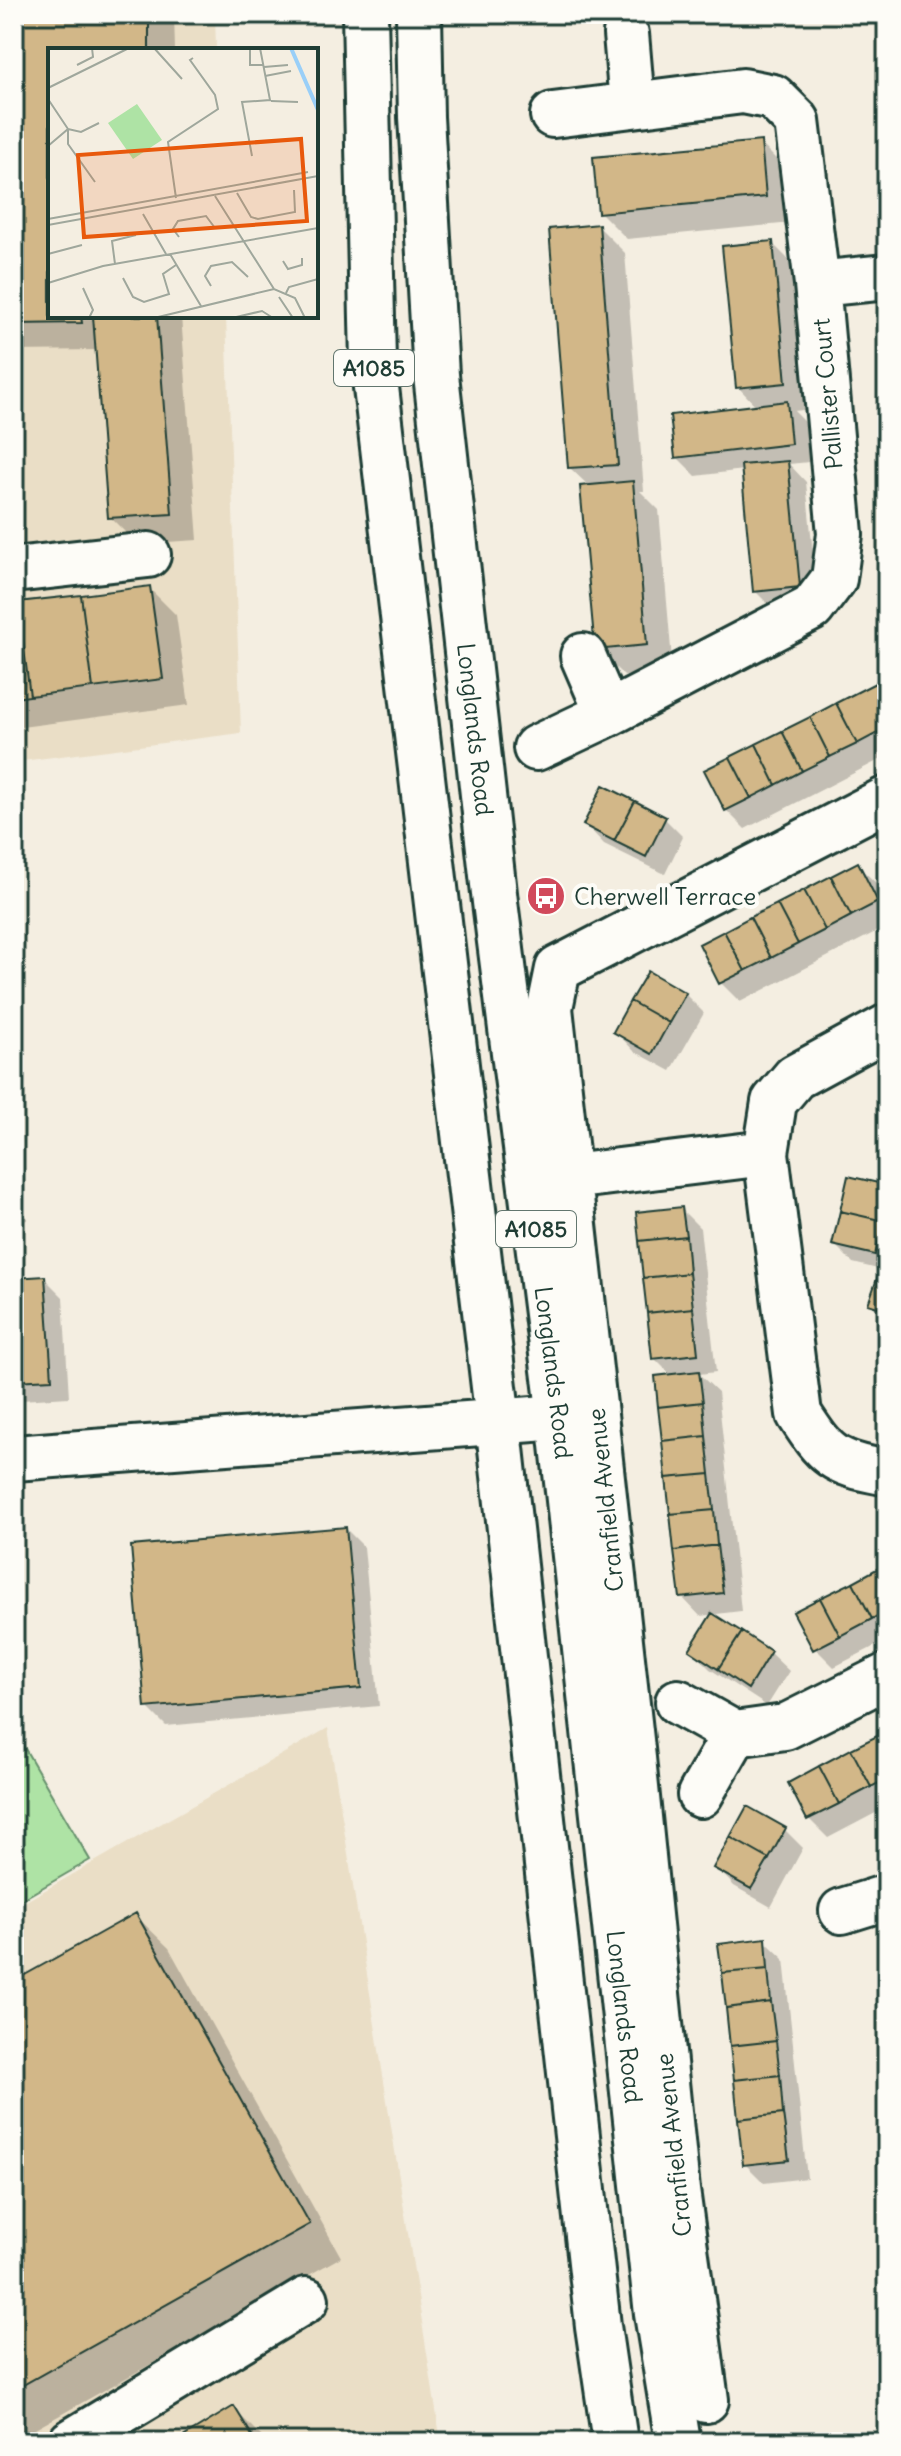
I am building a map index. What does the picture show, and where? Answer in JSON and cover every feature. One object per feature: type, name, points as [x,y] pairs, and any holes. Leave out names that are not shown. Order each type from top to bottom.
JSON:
[{"type":"main road","name":"A1085","points":[[365,14],[373,362],[498,1421],[596,2310],[615,2442]]},
{"type":"main road","name":"Longlands Road","points":[[419,14],[421,117],[436,375],[495,902],[560,1417],[657,2314],[678,2442]]},
{"type":"main road","points":[[626,34],[632,104]]},
{"type":"main road","name":"Pallister Court","points":[[536,748],[812,608],[834,579],[840,534],[817,284],[797,121],[773,97],[743,91],[553,115]]},
{"type":"main road","points":[[817,284],[887,277]]},
{"type":"main road","points":[[14,570],[148,555]]},
{"type":"main road","points":[[583,656],[608,714]]},
{"type":"main road","name":"Cranfield Avenue","points":[[706,2400],[677,2190],[550,1008],[558,969],[887,799]]},
{"type":"main road","points":[[887,1027],[795,1077],[774,1102],[766,1153],[799,1414],[818,1445],[847,1465],[883,1472],[887,1469]]},
{"type":"main road","points":[[570,1177],[766,1153]]},
{"type":"main road","points":[[14,1458],[560,1417]]},
{"type":"main road","points":[[678,1702],[735,1734],[785,1727],[887,1676]]},
{"type":"main road","points":[[700,1795],[735,1734]]},
{"type":"main road","points":[[842,1911],[887,1897]]},
{"type":"main road","points":[[71,2442],[306,2300]]},
{"type":"shaded area","points":[[14,14],[215,14],[216,48],[48,48],[48,318],[226,318],[241,733],[14,762]]},
{"type":"shaded area","points":[[328,1728],[441,2442],[14,2442],[14,1908]]},
{"type":"green space","points":[[14,1730],[90,1860],[14,1904]]},
{"type":"building","points":[[14,14],[149,14],[149,48],[48,48],[48,318],[81,318],[82,323],[14,324]]},
{"type":"building","points":[[761,141],[766,197],[598,213],[593,157]]},
{"type":"building","points":[[599,224],[618,465],[568,468],[549,229]]},
{"type":"building","points":[[773,241],[786,383],[736,388],[722,246]]},
{"type":"building","points":[[93,318],[157,318],[172,514],[108,518]]},
{"type":"building","points":[[787,401],[791,444],[675,458],[670,415]]},
{"type":"building","points":[[788,461],[800,587],[753,592],[741,465]]},
{"type":"building","points":[[633,481],[647,645],[595,650],[580,486]]},
{"type":"building","points":[[150,586],[163,679],[93,688],[81,595]]},
{"type":"building","points":[[81,595],[93,688],[30,696],[18,602]]},
{"type":"building","points":[[18,602],[30,696],[14,698],[14,603]]},
{"type":"building","points":[[887,677],[887,728],[857,744],[836,703]]},
{"type":"building","points":[[836,703],[857,744],[830,757],[810,717]]},
{"type":"building","points":[[810,717],[830,757],[802,771],[782,731]]},
{"type":"building","points":[[782,731],[802,771],[776,785],[756,744]]},
{"type":"building","points":[[756,744],[776,785],[751,798],[730,757]]},
{"type":"building","points":[[730,757],[751,798],[725,811],[704,770]]},
{"type":"building","points":[[603,785],[635,801],[614,841],[583,825]]},
{"type":"building","points":[[635,801],[666,817],[646,857],[614,841]]},
{"type":"building","points":[[858,862],[878,902],[851,916],[831,876]]},
{"type":"building","points":[[831,876],[851,916],[825,930],[804,890]]},
{"type":"building","points":[[804,890],[825,930],[798,944],[777,904]]},
{"type":"building","points":[[777,904],[798,944],[771,958],[750,917]]},
{"type":"building","points":[[750,917],[771,958],[745,971],[724,931]]},
{"type":"building","points":[[724,931],[745,971],[719,984],[699,944]]},
{"type":"building","points":[[648,971],[686,993],[669,1023],[630,1001]]},
{"type":"building","points":[[630,1001],[669,1023],[652,1054],[613,1032]]},
{"type":"building","points":[[848,1176],[887,1185],[884,1221],[840,1211]]},
{"type":"building","points":[[682,1207],[686,1236],[639,1241],[636,1212]]},
{"type":"building","points":[[840,1211],[884,1221],[875,1255],[832,1245]]},
{"type":"building","points":[[686,1236],[689,1273],[643,1278],[639,1241]]},
{"type":"building","points":[[883,1262],[887,1263],[887,1310],[868,1304]]},
{"type":"building","points":[[689,1273],[693,1308],[647,1313],[643,1278]]},
{"type":"building","points":[[45,1276],[52,1379],[14,1381],[14,1278]]},
{"type":"building","points":[[693,1308],[698,1354],[652,1359],[647,1313]]},
{"type":"building","points":[[699,1371],[703,1402],[658,1407],[655,1376]]},
{"type":"building","points":[[703,1402],[706,1436],[662,1441],[658,1407]]},
{"type":"building","points":[[706,1436],[710,1474],[666,1478],[662,1441]]},
{"type":"building","points":[[710,1474],[714,1510],[670,1514],[666,1478]]},
{"type":"building","points":[[714,1510],[717,1545],[674,1551],[670,1514]]},
{"type":"building","points":[[346,1527],[361,1688],[145,1708],[131,1546]]},
{"type":"building","points":[[717,1545],[723,1593],[680,1598],[674,1551]]},
{"type":"building","points":[[886,1564],[887,1611],[872,1619],[853,1582]]},
{"type":"building","points":[[853,1582],[872,1619],[840,1636],[820,1598]]},
{"type":"building","points":[[820,1598],[840,1636],[813,1650],[793,1612]]},
{"type":"building","points":[[712,1613],[742,1632],[718,1669],[689,1650]]},
{"type":"building","points":[[742,1632],[771,1651],[748,1689],[718,1669]]},
{"type":"building","points":[[883,1733],[887,1741],[887,1779],[871,1787],[851,1749]]},
{"type":"building","points":[[851,1749],[871,1787],[839,1804],[819,1766]]},
{"type":"building","points":[[819,1766],[839,1804],[807,1820],[788,1783]]},
{"type":"building","points":[[747,1806],[786,1828],[769,1859],[730,1837]]},
{"type":"building","points":[[730,1837],[769,1859],[751,1889],[713,1868]]},
{"type":"building","points":[[136,1913],[310,2224],[14,2390],[14,1981]]},
{"type":"building","points":[[766,1938],[768,1969],[722,1973],[718,1944]]},
{"type":"building","points":[[768,1969],[771,2002],[726,2008],[722,1973]]},
{"type":"building","points":[[771,2002],[776,2041],[730,2046],[726,2008]]},
{"type":"building","points":[[776,2041],[780,2075],[734,2080],[730,2046]]},
{"type":"building","points":[[780,2075],[783,2114],[738,2119],[734,2080]]},
{"type":"building","points":[[783,2114],[789,2160],[743,2165],[738,2119]]},
{"type":"building","points":[[234,2406],[256,2442],[175,2442]]},
{"type":"place","name":"Cherwell Terrace","points":[[546,896]]}]
